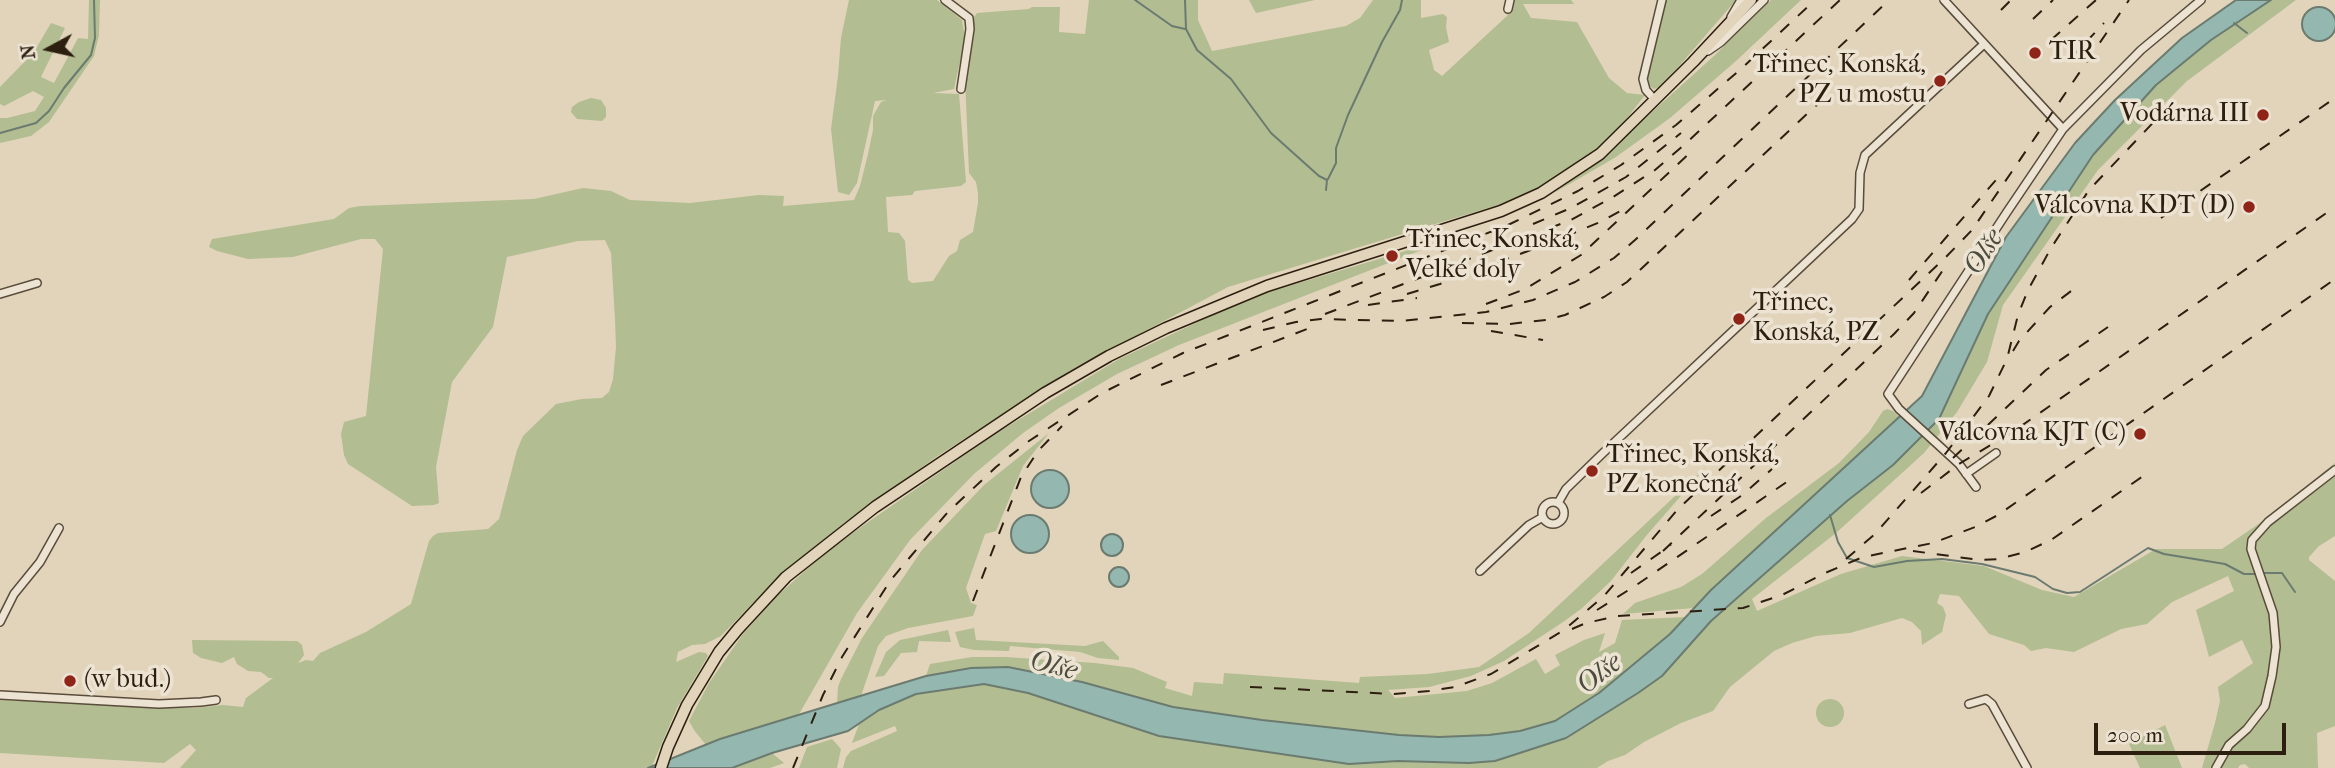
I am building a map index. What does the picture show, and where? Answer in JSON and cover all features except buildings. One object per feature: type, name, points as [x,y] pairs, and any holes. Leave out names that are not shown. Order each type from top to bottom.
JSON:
[{"type":"main road","points":[[661,768],[687,705],[719,652],[750,614],[786,576],[875,507],[1013,413],[1109,356],[1240,296],[1501,211],[1541,193],[1600,154],[1751,0]]},
{"type":"street","points":[[946,0],[969,18],[969,39],[961,89]]},
{"type":"street","points":[[1655,100],[1646,90],[1643,79],[1662,0]]},
{"type":"street","points":[[1723,29],[1741,0]]},
{"type":"street","points":[[1693,62],[1721,41],[1764,0]]},
{"type":"street","points":[[1944,0],[2063,130]]},
{"type":"street","points":[[1976,487],[1958,464],[1899,409],[1888,394],[2063,130],[2141,50],[2201,0]]},
{"type":"street","points":[[1558,503],[1566,489],[1602,453],[1742,325],[1852,219],[1858,209],[1860,173],[1865,155],[1984,44]]},
{"type":"street","points":[[0,294],[37,283]]},
{"type":"street","points":[[1966,474],[1996,453]]},
{"type":"street","points":[[2216,768],[2229,745],[2247,729],[2265,706],[2272,676],[2276,647],[2273,613],[2251,549],[2252,541],[2268,522],[2335,470]]},
{"type":"street","points":[[1553,502],[1558,503],[1564,512],[1561,522],[1549,524],[1543,517],[1544,507],[1553,502]]},
{"type":"street","points":[[1480,571],[1529,524],[1543,517]]},
{"type":"street","points":[[0,622],[14,594],[40,562],[59,528]]},
{"type":"street","points":[[0,695],[159,704],[216,700]]},
{"type":"street","points":[[1969,704],[1986,699],[1992,704],[2027,768]]},
{"type":"green space","points":[[89,0],[100,0],[99,35],[94,56],[49,122],[31,136],[0,143],[0,118],[35,111],[44,97],[33,91],[4,106],[0,104],[0,87],[34,52],[51,23],[65,28],[41,77],[54,83],[78,38],[88,39]]},
{"type":"green space","points":[[849,0],[937,0],[962,20],[965,38],[954,89],[933,93],[959,94],[966,182],[961,186],[886,197],[888,232],[899,233],[905,241],[908,280],[912,283],[933,281],[949,256],[957,251],[960,240],[973,232],[978,193],[976,182],[969,173],[965,77],[973,41],[972,20],[977,13],[1060,7],[1059,32],[1085,34],[1089,0],[1198,0],[1198,20],[1212,51],[1346,26],[1360,18],[1373,0],[1421,0],[1421,18],[1443,14],[1447,17],[1449,42],[1429,50],[1434,70],[1442,76],[1507,16],[1513,0],[1571,0],[1574,4],[1523,4],[1531,18],[1577,22],[1609,78],[1627,93],[1645,95],[1617,131],[1573,170],[1521,198],[1228,287],[1070,371],[939,455],[844,523],[775,580],[721,636],[678,652],[676,662],[699,652],[708,656],[677,708],[652,766],[648,768],[180,768],[196,750],[190,744],[164,763],[0,753],[0,700],[194,708],[223,705],[243,707],[246,698],[273,678],[261,672],[248,671],[237,664],[234,657],[222,663],[201,658],[193,653],[192,640],[297,641],[302,645],[304,655],[298,663],[313,661],[320,653],[366,632],[411,604],[429,541],[433,536],[438,533],[488,529],[499,519],[523,436],[556,404],[602,398],[609,392],[616,347],[611,253],[605,240],[578,241],[507,257],[493,327],[452,382],[436,467],[439,503],[412,506],[348,464],[341,434],[344,422],[366,416],[383,249],[375,239],[361,239],[293,257],[248,259],[209,247],[212,239],[334,219],[349,208],[361,206],[534,199],[583,188],[611,191],[630,200],[690,203],[759,195],[784,196],[783,206],[854,200],[868,154],[873,116],[881,102],[886,100],[875,101],[857,183],[849,195],[838,192],[831,129],[841,38]]},
{"type":"green space","points":[[1249,0],[1315,0],[1256,13]]},
{"type":"green space","points":[[1664,0],[1736,0],[1680,65],[1654,89],[1647,84],[1646,79]]},
{"type":"green space","points":[[1771,0],[1801,0],[1670,118],[1616,157],[1554,193],[1590,168],[1715,55]]},
{"type":"green space","points":[[2271,0],[2296,0],[2187,81],[2098,170],[2003,305],[1987,362],[1957,412],[1924,453],[1836,533],[1752,599],[1757,611],[1841,574],[1902,556],[1984,566],[2042,590],[2074,597],[2156,549],[2222,549],[2270,516],[2335,463],[2335,536],[2319,546],[2309,557],[2309,560],[2335,581],[2335,726],[2317,733],[2318,768],[2249,768],[2245,764],[2238,768],[2202,768],[2220,701],[2218,687],[2253,663],[2242,640],[2209,657],[2196,610],[2234,591],[2228,576],[2172,602],[2147,624],[2121,629],[2074,652],[2046,648],[2031,651],[2024,645],[1989,634],[1959,596],[1940,594],[1937,603],[1943,607],[1946,615],[1942,632],[1922,645],[1921,631],[1912,622],[1902,618],[1850,633],[1816,636],[1792,643],[1774,651],[1730,687],[1713,711],[1681,723],[1597,768],[843,768],[851,751],[897,731],[895,726],[852,743],[859,724],[879,710],[916,694],[984,684],[1028,693],[1159,736],[1270,751],[1398,761],[1469,763],[1495,761],[1566,738],[1662,676],[1711,621],[1847,501],[1893,465],[1939,419],[1988,314],[2093,155],[2156,85],[2211,40]]},
{"type":"green space","points":[[591,98],[601,100],[606,108],[606,117],[602,121],[577,119],[571,112],[572,107],[579,102]]},
{"type":"green space","points":[[1465,233],[1179,345],[1117,374],[1059,408],[1023,433],[974,474],[910,540],[857,613],[798,716],[706,745],[694,730],[689,721],[709,683],[743,634],[777,596],[828,550],[995,434],[1119,359],[1249,298]]},
{"type":"green space","points":[[1887,409],[1899,417],[1694,608],[1623,614],[1635,603],[1681,587],[1702,574],[1766,518],[1839,463]]},
{"type":"green space","points":[[1049,433],[1023,466],[996,531],[985,534],[966,588],[971,603],[977,605],[973,616],[908,628],[886,636],[878,646],[861,696],[837,703],[841,679],[862,638],[922,550],[984,485]]},
{"type":"green space","points":[[1706,467],[1611,581],[1563,622],[1504,661],[1471,676],[1429,687],[1388,690],[1395,698],[1467,691],[1492,683],[1536,659],[1545,674],[1560,665],[1555,655],[1584,640],[1605,633],[1599,652],[1615,643],[1622,620],[1686,617],[1670,634],[1599,694],[1555,721],[1520,731],[1439,737],[1262,720],[1173,707],[1082,682],[1008,667],[971,668],[926,676],[930,664],[972,657],[1095,663],[1133,668],[1167,682],[1165,688],[1192,696],[1194,682],[1223,684],[1224,673],[1359,683],[1360,677],[1428,674],[1479,667],[1529,633]]},
{"type":"green space","points":[[974,628],[976,640],[1085,646],[1103,641],[1119,660],[1098,658],[1080,652],[1010,646],[1009,651],[960,647],[955,632]]},
{"type":"green space","points":[[948,630],[951,642],[919,641],[917,652],[901,653],[884,676],[875,677],[886,652],[900,640]]},
{"type":"green space","points":[[1830,699],[1840,703],[1844,713],[1840,723],[1830,727],[1820,723],[1816,713],[1820,703]]},
{"type":"green space","points":[[2165,725],[2182,768],[2140,768],[2129,744]]},
{"type":"green space","points":[[832,739],[841,749],[837,768],[799,768],[807,747]]},
{"type":"green space","points":[[772,753],[784,763],[770,768],[732,768]]},
{"type":"water","points":[[2236,0],[2271,0],[2211,40],[2156,85],[2093,155],[1988,314],[1939,419],[1893,465],[1847,501],[1711,621],[1662,676],[1566,738],[1495,761],[1349,764],[1159,736],[1028,693],[984,684],[916,694],[879,710],[848,731],[772,753],[732,768],[648,768],[720,739],[926,676],[971,668],[1008,667],[1082,682],[1173,707],[1399,735],[1489,735],[1520,731],[1555,721],[1599,693],[1670,634],[1711,590],[1922,396],[2006,237],[2075,143],[2115,100],[2182,38]]},
{"type":"water","points":[[2319,7],[2331,12],[2336,24],[2331,36],[2319,41],[2307,36],[2302,24],[2307,12]]},
{"type":"water","points":[[1050,470],[1063,476],[1069,489],[1063,502],[1050,508],[1037,502],[1031,489],[1037,476]]},
{"type":"water","points":[[1030,515],[1043,521],[1049,534],[1043,547],[1030,553],[1017,547],[1011,534],[1017,521]]},
{"type":"water","points":[[1112,534],[1120,537],[1123,545],[1120,553],[1112,556],[1104,553],[1101,545],[1104,537]]},
{"type":"water","points":[[1115,567],[1123,567],[1129,577],[1123,587],[1115,587],[1109,581],[1109,573]]},
{"type":"waterway","points":[[0,133],[36,123],[49,111],[91,55],[95,38],[94,0]]},
{"type":"waterway","points":[[1135,0],[1172,26],[1185,29]]},
{"type":"waterway","points":[[1185,0],[1186,29],[1197,50],[1231,79],[1271,133],[1327,180],[1326,190]]},
{"type":"waterway","points":[[1328,179],[1336,163],[1336,148],[1348,115],[1400,10],[1402,0]]},
{"type":"waterway","points":[[2234,23],[2247,33]]},
{"type":"waterway","points":[[1830,515],[1838,542],[1847,558],[1874,567],[1907,561],[1942,559],[1982,564],[2035,577],[2053,589],[2067,593],[2080,592],[2148,548],[2164,554],[2225,564],[2244,574],[2255,574]]},
{"type":"waterway","points":[[2261,573],[2282,573],[2295,592]]},
{"type":"railway","points":[[793,768],[842,657],[890,581],[947,513],[996,467],[1029,441],[1102,393],[1183,353],[1508,225],[1578,191],[1621,165],[1676,125],[1815,0]]},
{"type":"railway","points":[[1325,314],[1571,220],[1613,197],[1655,170],[1684,145],[1840,0]]},
{"type":"railway","points":[[1263,330],[1321,319],[1400,321],[1486,312],[1533,300],[1575,282],[1614,258],[1635,240],[1889,0]]},
{"type":"railway","points":[[2001,10],[2011,0]]},
{"type":"railway","points":[[2033,19],[2053,0]]},
{"type":"railway","points":[[2051,40],[2096,0]]},
{"type":"railway","points":[[1250,687],[1394,694],[1455,687],[1491,674],[1564,630],[1604,596],[1678,509],[1972,230],[2129,0]]},
{"type":"railway","points":[[2070,59],[2104,23]]},
{"type":"railway","points":[[2161,218],[2335,98]]},
{"type":"railway","points":[[1462,323],[1509,324],[1546,320],[1565,315],[1604,297],[1627,282],[1822,100]]},
{"type":"railway","points":[[1846,559],[1875,534],[1946,453],[1989,396],[2007,359],[2018,315],[2028,290],[2051,248],[2089,190],[2168,107]]},
{"type":"railway","points":[[1533,224],[1571,208],[1626,177],[1681,133]]},
{"type":"railway","points":[[1486,304],[1525,289],[1581,255],[1694,149]]},
{"type":"railway","points":[[1909,280],[1996,180]]},
{"type":"railway","points":[[1921,493],[1959,464],[2014,431],[2335,207]]},
{"type":"railway","points":[[1407,294],[1552,242],[1622,210]]},
{"type":"railway","points":[[1663,551],[1894,334],[1914,313],[1947,264]]},
{"type":"railway","points":[[1572,629],[1618,616],[1743,608],[1782,595],[1863,557],[1933,543],[1975,527],[1998,515],[2335,279]]},
{"type":"railway","points":[[2013,351],[2050,307],[2079,285]]},
{"type":"railway","points":[[1368,305],[1417,298]]},
{"type":"railway","points":[[1161,385],[1315,326]]},
{"type":"railway","points":[[1953,458],[2046,370],[2108,327]]},
{"type":"railway","points":[[1491,331],[1543,340]]},
{"type":"railway","points":[[973,601],[1021,477],[1038,451],[1062,426]]},
{"type":"railway","points":[[1711,516],[1741,496],[1772,469]]},
{"type":"railway","points":[[1913,551],[1979,560],[1999,559],[2025,552],[2051,540],[2146,474]]},
{"type":"railway","points":[[1597,610],[1791,479]]},
{"type":"railway","points":[[1631,573],[1671,545]]},
{"type":"place","name":"TIR","points":[[2035,53]]},
{"type":"place","name":"Třinec, Konská, PZ u mostu","points":[[1940,81]]},
{"type":"place","name":"Vodárna III","points":[[2263,115]]},
{"type":"place","name":"Válcovna KDT (D)","points":[[2249,207]]},
{"type":"place","name":"Třinec, Konská, Velké doly","points":[[1392,256]]},
{"type":"place","name":"Třinec, Konská, PZ","points":[[1739,319]]},
{"type":"place","name":"Válcovna KJT (C)","points":[[2140,434]]},
{"type":"place","name":"Třinec, Konská, PZ konečná","points":[[1592,471]]},
{"type":"place","name":"(w bud.)","points":[[70,681]]},
{"type":"water label","name":"Olše","points":[[1985,253]]},
{"type":"water label","name":"Olše","points":[[1053,667]]},
{"type":"water label","name":"Olše","points":[[1600,675]]}]
